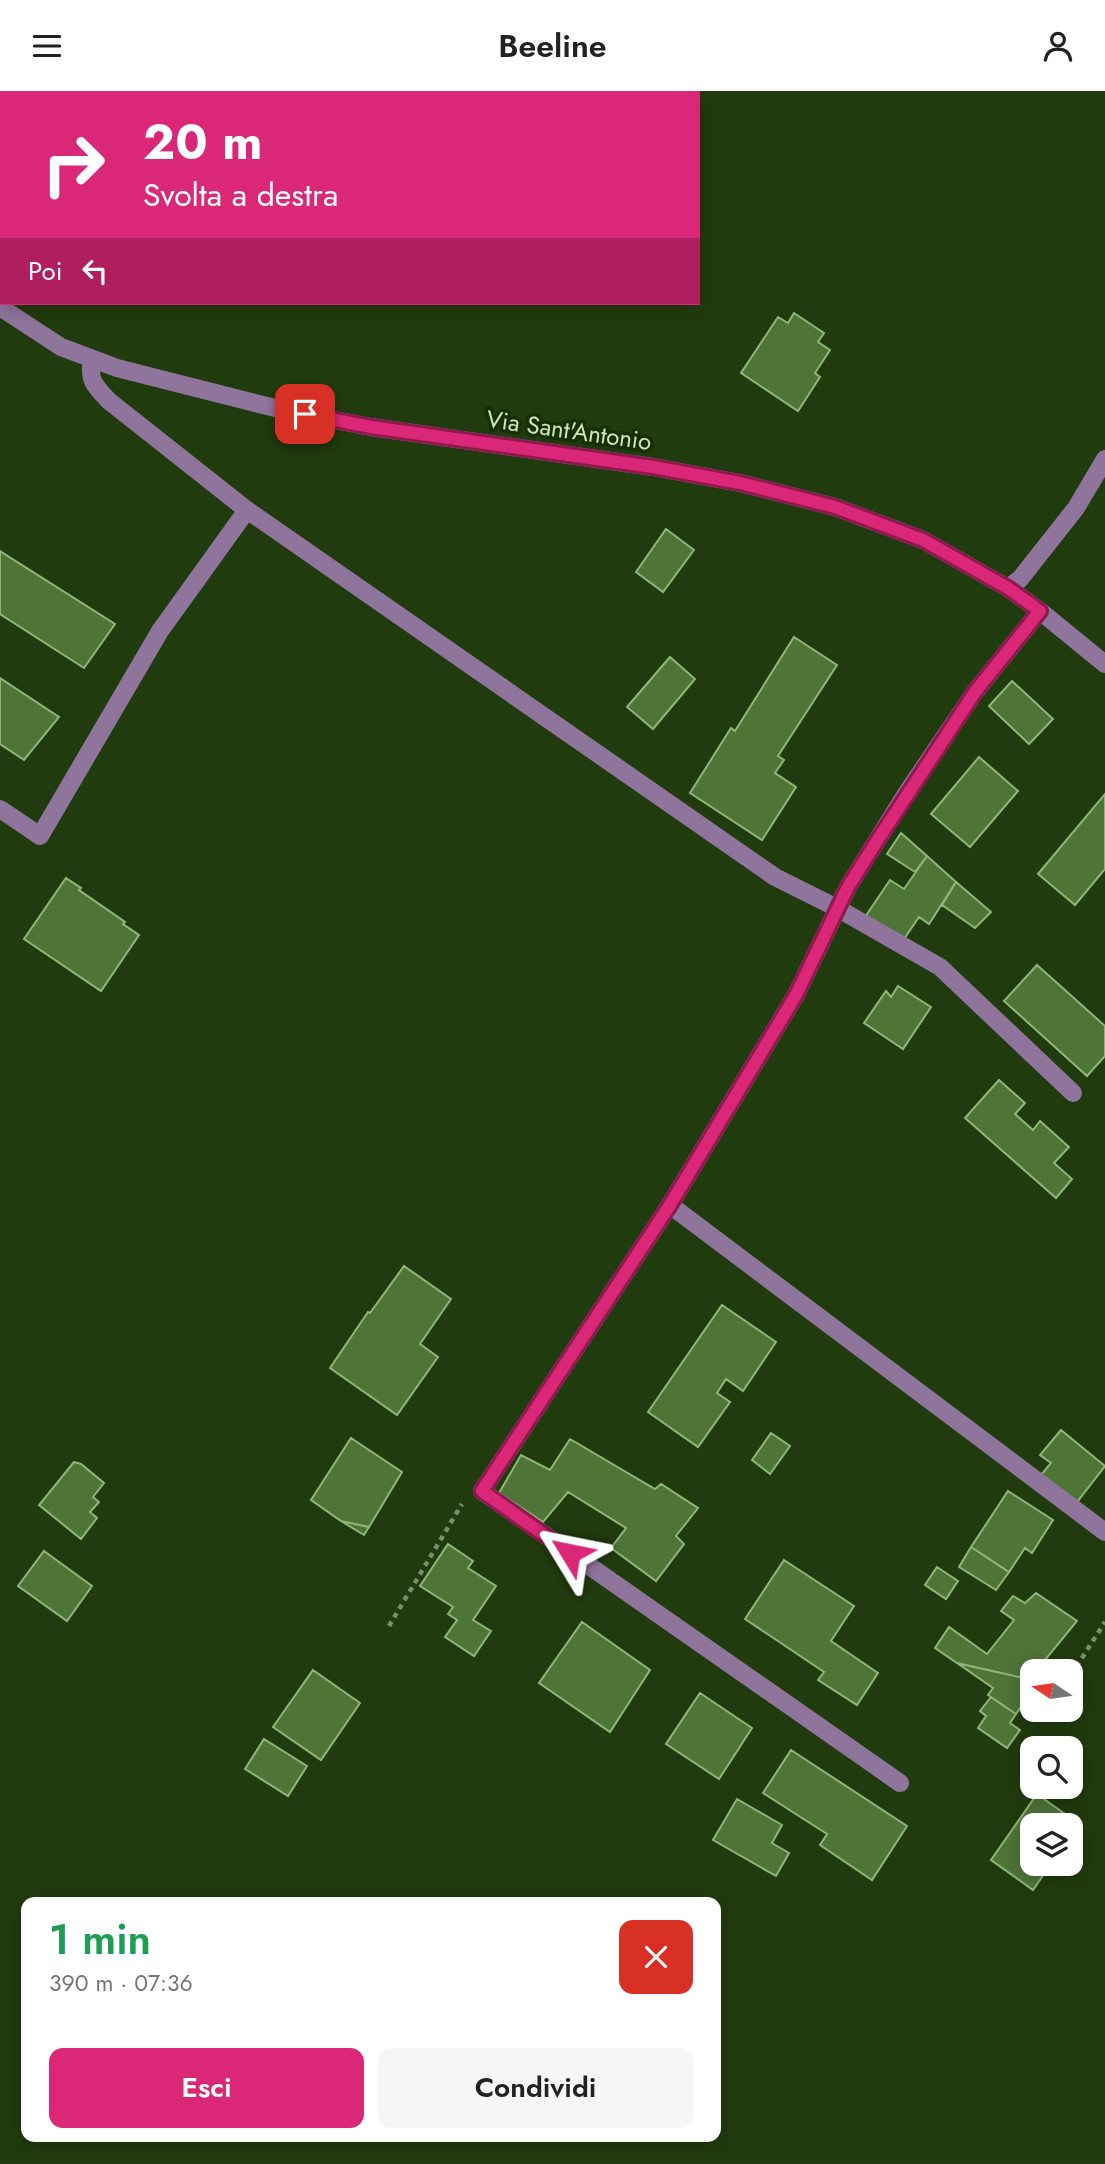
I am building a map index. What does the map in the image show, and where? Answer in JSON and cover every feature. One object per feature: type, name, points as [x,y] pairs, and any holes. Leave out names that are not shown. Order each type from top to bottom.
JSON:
[{"type":"street","name":"Via Sant'Antonio","points":[[0,307],[61,347],[117,368],[295,412],[371,427],[653,467],[740,483],[835,507],[923,540],[1008,588],[1105,664]]},
{"type":"street","points":[[92,359],[89,374],[95,386],[109,401],[247,510],[775,877],[837,908],[940,967],[1073,1093]]},
{"type":"street","points":[[1008,588],[1020,579],[1076,508],[1105,459]]},
{"type":"street","points":[[0,809],[40,836],[160,631],[247,510]]},
{"type":"street","points":[[900,1783],[482,1491],[670,1205],[796,995],[848,887],[906,794],[975,692],[1040,611]]},
{"type":"street","points":[[670,1205],[1105,1532]]},
{"type":"path","points":[[388,1626],[473,1486],[482,1491]]},
{"type":"path","points":[[1081,1659],[1105,1622]]},
{"type":"building","points":[[794,313],[824,333],[818,342],[830,350],[815,373],[820,377],[798,411],[741,373],[778,317],[788,323]]},
{"type":"building","points":[[666,529],[694,550],[663,592],[636,572]]},
{"type":"building","points":[[0,551],[115,624],[84,668],[0,614]]},
{"type":"building","points":[[794,637],[837,665],[778,756],[784,760],[775,773],[796,787],[762,840],[690,793],[731,728],[735,731]]},
{"type":"building","points":[[670,657],[695,679],[653,729],[627,707]]},
{"type":"building","points":[[0,678],[59,717],[24,760],[0,744]]},
{"type":"building","points":[[1012,681],[1053,719],[1029,744],[989,706]]},
{"type":"building","points":[[979,757],[1018,791],[970,847],[931,814]]},
{"type":"building","points":[[1105,794],[1105,869],[1075,905],[1038,874]]},
{"type":"building","points":[[901,833],[927,856],[915,872],[887,854]]},
{"type":"building","points":[[927,856],[956,882],[929,924],[919,917],[902,942],[865,917],[890,880],[904,889]]},
{"type":"building","points":[[66,878],[139,935],[101,991],[24,939]]},
{"type":"building","points":[[956,882],[991,912],[975,928],[942,905]]},
{"type":"building","points":[[1037,965],[1105,1026],[1105,1056],[1087,1076],[1004,1001]]},
{"type":"building","points":[[898,986],[931,1007],[903,1049],[864,1023],[886,991],[891,997]]},
{"type":"building","points":[[999,1080],[1025,1103],[1015,1114],[1033,1130],[1040,1121],[1069,1147],[1054,1163],[1072,1179],[1056,1198],[965,1118]]},
{"type":"building","points":[[404,1266],[451,1299],[420,1344],[438,1357],[397,1415],[330,1368],[368,1312],[370,1313]]},
{"type":"building","points":[[722,1305],[776,1342],[743,1391],[726,1379],[717,1393],[730,1402],[698,1447],[648,1412]]},
{"type":"building","points":[[1061,1430],[1105,1466],[1077,1502],[1041,1475],[1051,1463],[1040,1455]]},
{"type":"building","points":[[771,1433],[790,1446],[770,1474],[752,1460]]},
{"type":"building","points":[[351,1438],[402,1472],[369,1527],[341,1521],[311,1500]]},
{"type":"building","points":[[570,1439],[655,1489],[661,1484],[698,1508],[676,1536],[684,1544],[656,1581],[611,1548],[626,1528],[568,1492],[543,1522],[499,1493],[521,1455],[550,1470]]},
{"type":"building","points":[[74,1462],[81,1464],[104,1483],[93,1497],[99,1502],[90,1512],[97,1518],[81,1539],[39,1505]]},
{"type":"building","points":[[1008,1491],[1053,1520],[1032,1553],[1025,1548],[1009,1572],[971,1547]]},
{"type":"building","points":[[341,1521],[369,1527],[364,1535]]},
{"type":"building","points":[[448,1544],[473,1561],[468,1568],[496,1586],[473,1620],[491,1631],[474,1656],[445,1637],[457,1620],[448,1614],[453,1607],[420,1586]]},
{"type":"building","points":[[971,1547],[1009,1572],[996,1590],[959,1567]]},
{"type":"building","points":[[44,1551],[92,1586],[67,1621],[18,1586]]},
{"type":"building","points":[[784,1560],[854,1606],[831,1641],[878,1673],[857,1705],[818,1680],[824,1672],[745,1619]]},
{"type":"building","points":[[937,1567],[958,1581],[946,1599],[925,1585]]},
{"type":"building","points":[[1036,1593],[1077,1621],[1046,1659],[1020,1659],[1020,1677],[957,1663],[935,1648],[949,1627],[987,1654],[1014,1620],[1001,1611],[1013,1596],[1025,1603]]},
{"type":"building","points":[[582,1622],[650,1670],[610,1732],[539,1683]]},
{"type":"building","points":[[957,1663],[1020,1677],[1020,1708],[1016,1714],[988,1695],[993,1688]]},
{"type":"building","points":[[313,1670],[360,1703],[321,1760],[273,1727]]},
{"type":"building","points":[[700,1693],[752,1728],[719,1779],[666,1744]]},
{"type":"building","points":[[991,1697],[1016,1714],[1010,1723],[1020,1730],[1007,1748],[978,1728],[986,1716],[980,1711]]},
{"type":"building","points":[[264,1739],[307,1766],[288,1796],[245,1769]]},
{"type":"building","points":[[791,1750],[907,1826],[872,1880],[820,1845],[827,1834],[763,1793]]},
{"type":"building","points":[[737,1799],[782,1825],[772,1843],[789,1853],[776,1876],[713,1840]]},
{"type":"building","points":[[1034,1799],[1044,1799],[1064,1813],[1024,1813]]},
{"type":"building","points":[[1020,1818],[1020,1876],[1043,1876],[1033,1890],[991,1860]]},
{"type":"route","points":[[305,414],[371,427],[653,467],[740,483],[835,507],[923,540],[1008,588],[1040,611],[975,692],[906,794],[848,887],[796,995],[670,1205],[482,1491],[570,1553]]}]
